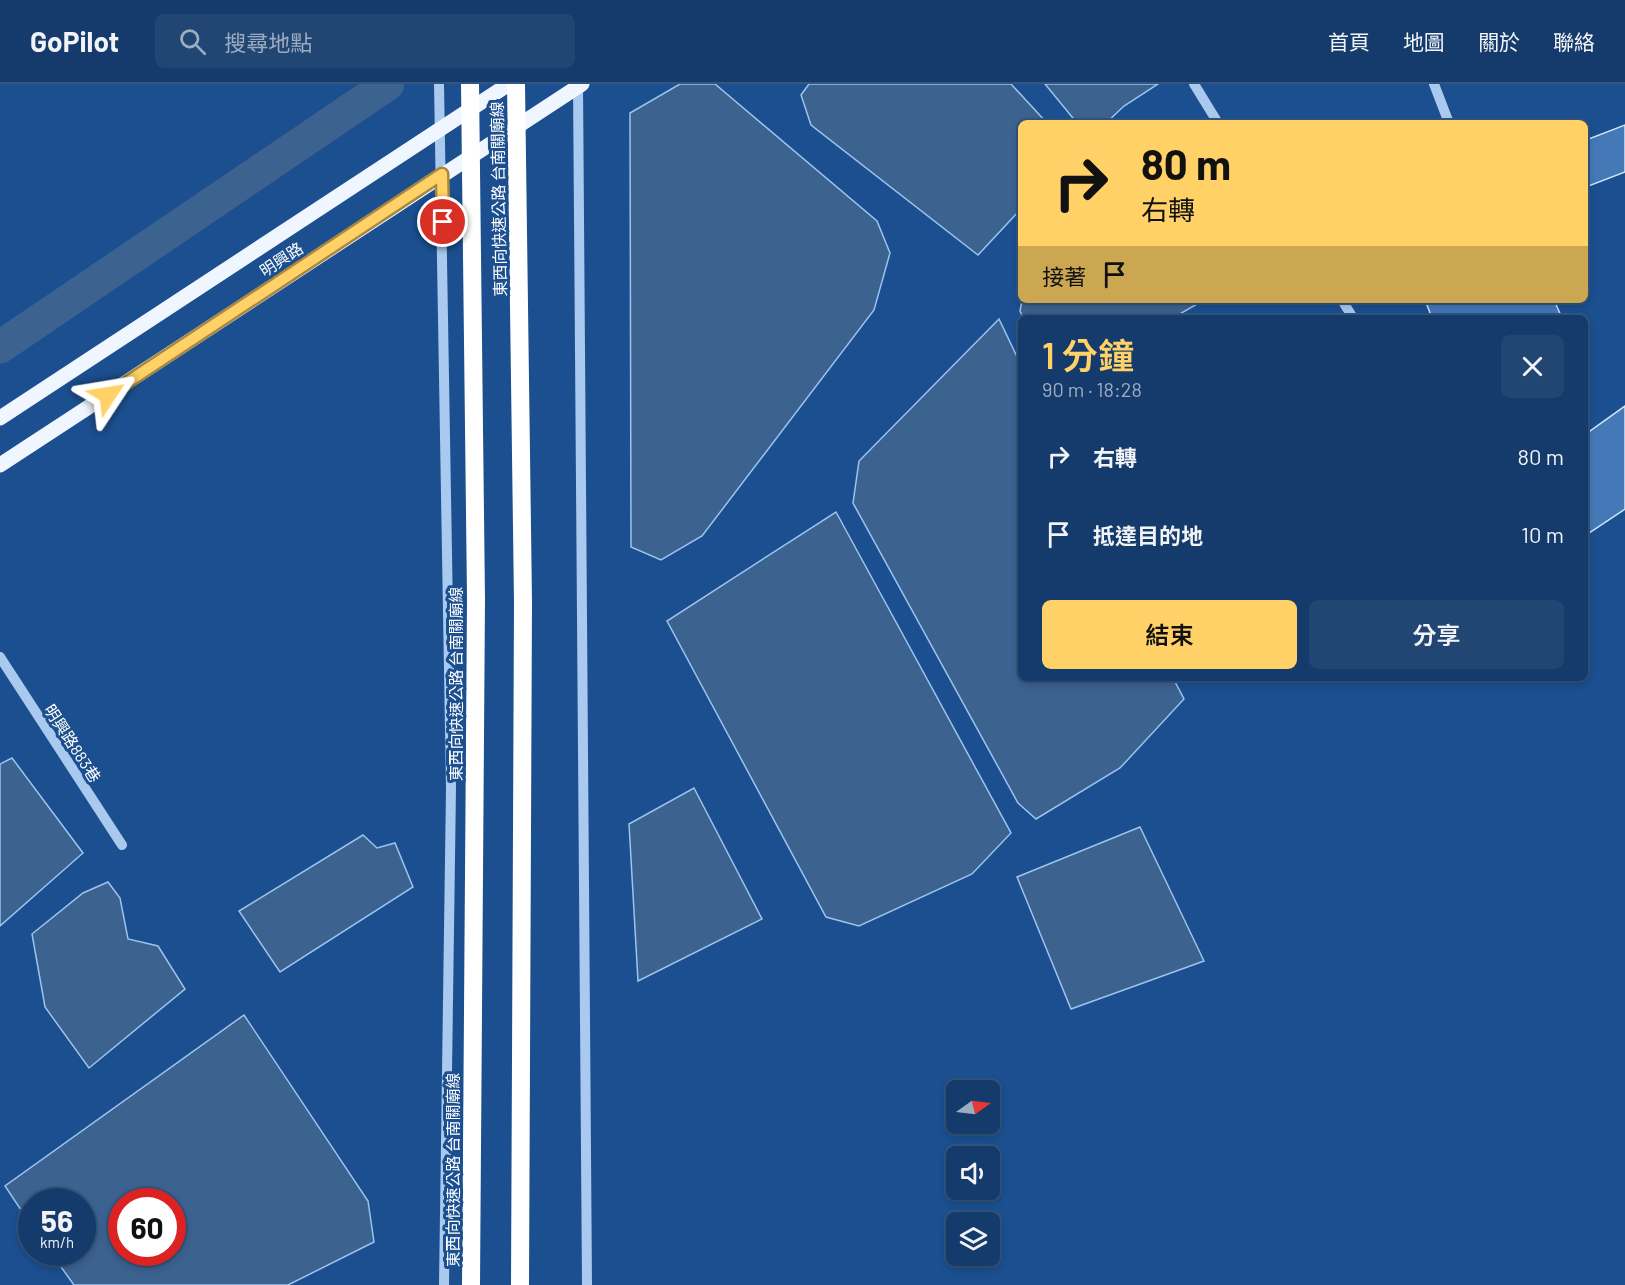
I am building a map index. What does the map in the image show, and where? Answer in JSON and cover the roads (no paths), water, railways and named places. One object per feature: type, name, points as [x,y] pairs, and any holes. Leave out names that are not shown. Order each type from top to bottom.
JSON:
[{"type":"highway","name":"東西向快速公路 台南關廟線","points":[[470,84],[476,599],[471,1285]]},
{"type":"highway","name":"東西向快速公路 台南關廟線","points":[[516,84],[523,603],[520,1285]]},
{"type":"main road","name":"明興路","points":[[0,418],[509,84]]},
{"type":"main road","name":"明興路","points":[[0,465],[579,85]]},
{"type":"street","points":[[439,84],[451,788],[444,1285]]},
{"type":"street","points":[[1194,84],[1216,120]]},
{"type":"street","points":[[1434,84],[1448,120]]},
{"type":"street","points":[[579,85],[587,1285]]},
{"type":"street","name":"明興路883巷","points":[[0,657],[122,845]]},
{"type":"water","points":[[680,84],[715,84],[877,221],[890,253],[874,310],[702,536],[661,560],[631,547],[630,113]]},
{"type":"water","points":[[809,84],[1011,84],[1044,120],[1018,120],[1018,212],[978,255],[811,125],[801,95]]},
{"type":"water","points":[[1045,84],[1158,84],[1124,106],[1109,120],[1075,120]]},
{"type":"water","points":[[1021,303],[1199,303],[1178,315],[1022,315]]},
{"type":"water","points":[[999,319],[1018,359],[1018,681],[1175,681],[1184,699],[1120,768],[1036,819],[1018,803],[853,503],[859,461]]},
{"type":"water","points":[[836,512],[1011,833],[972,874],[859,926],[826,917],[667,621]]},
{"type":"water","points":[[12,758],[83,853],[0,926],[0,764]]},
{"type":"water","points":[[694,788],[762,919],[638,981],[629,824]]},
{"type":"water","points":[[1140,827],[1204,961],[1071,1009],[1017,877]]},
{"type":"water","points":[[363,835],[377,848],[395,843],[413,887],[280,972],[239,911]]},
{"type":"water","points":[[108,882],[120,898],[128,939],[158,946],[185,989],[89,1068],[45,1007],[32,934],[83,893]]},
{"type":"water","points":[[244,1015],[368,1201],[374,1242],[288,1285],[74,1285],[60,1266],[96,1266],[96,1188],[18,1188],[18,1206],[5,1186]]},
{"type":"waterway","points":[[0,347],[388,84]]}]
